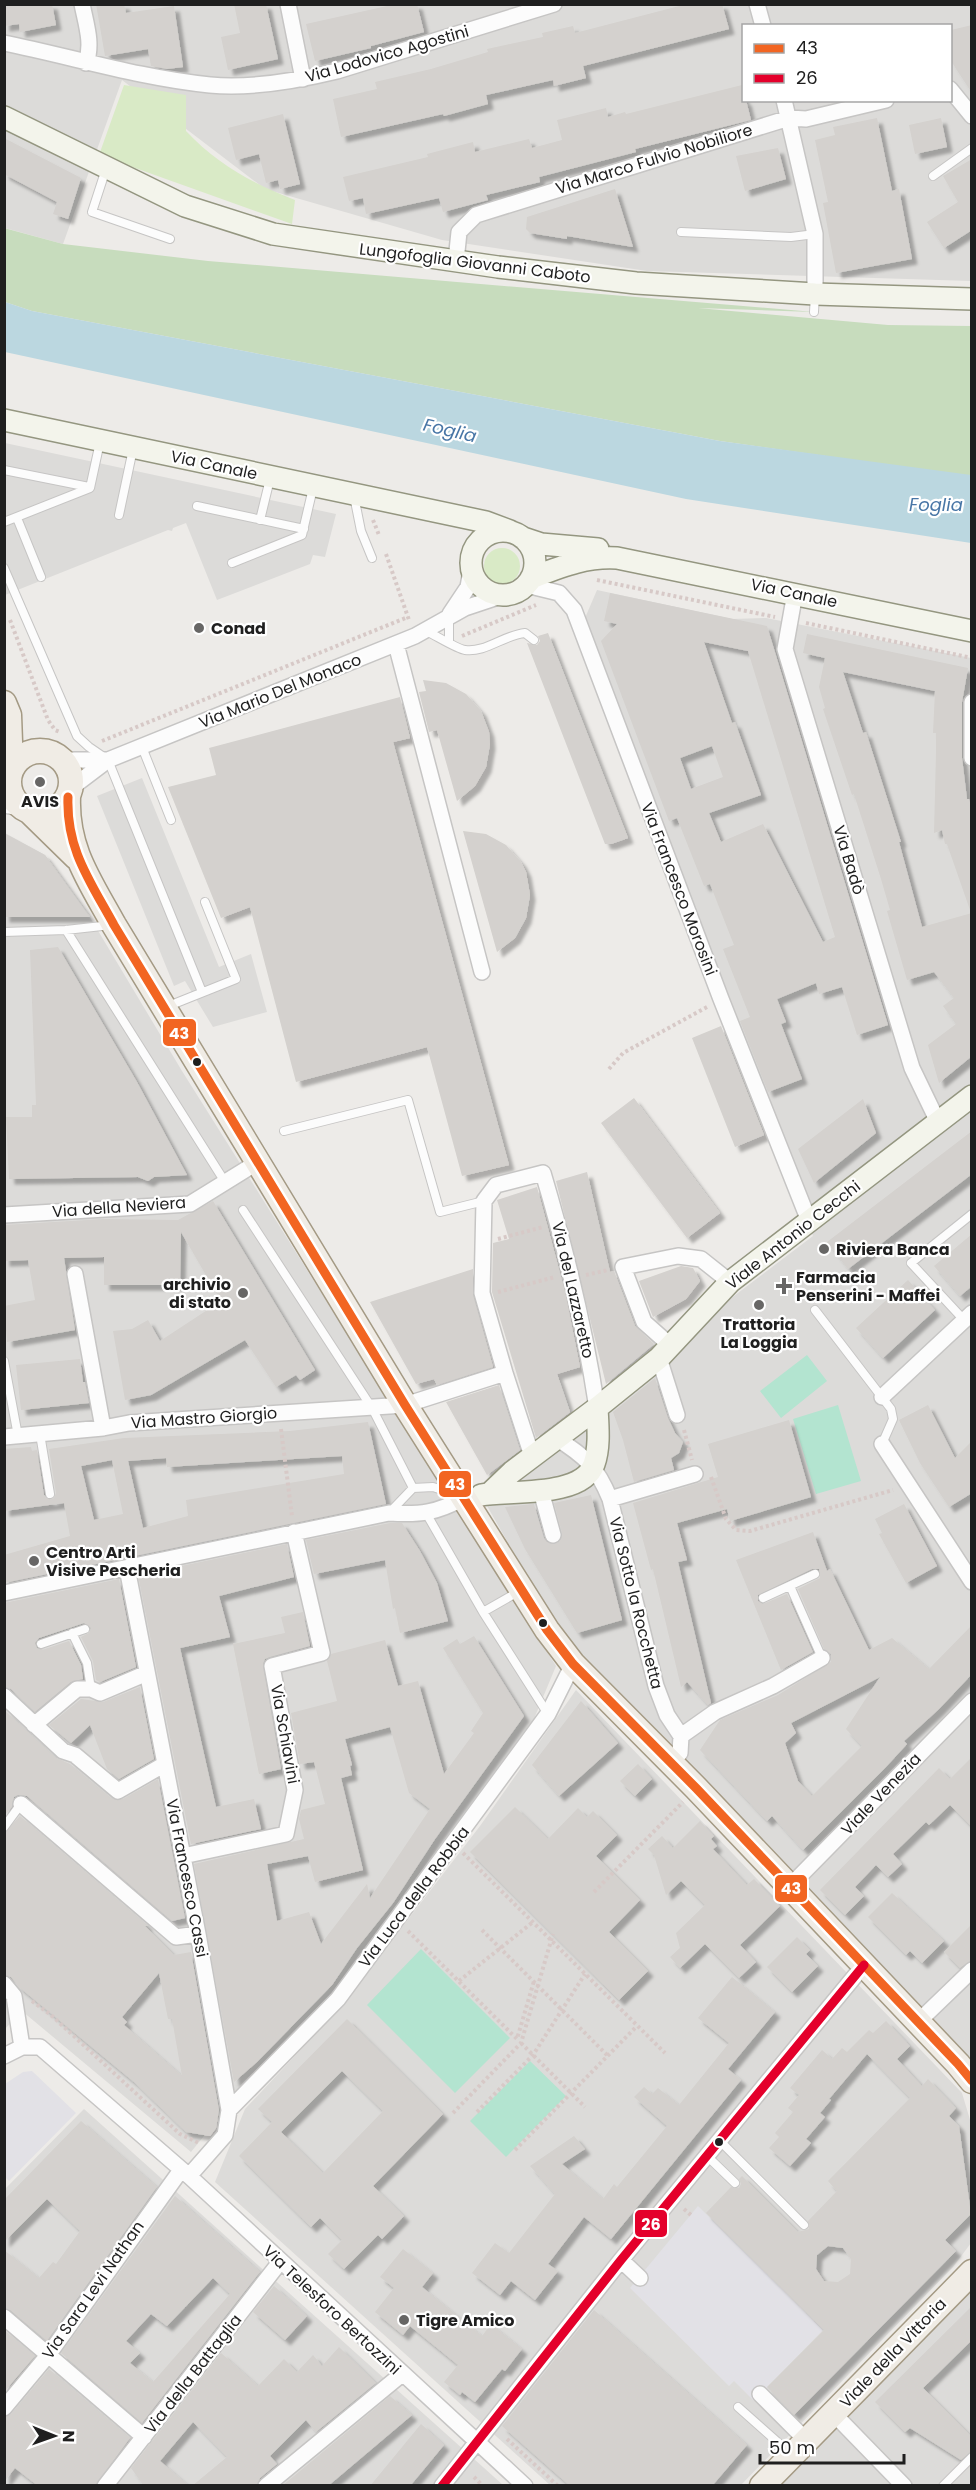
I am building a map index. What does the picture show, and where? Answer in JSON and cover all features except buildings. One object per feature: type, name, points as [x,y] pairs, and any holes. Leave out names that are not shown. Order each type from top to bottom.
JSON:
[{"type":"main road","points":[[7,709],[69,768],[70,828],[76,857],[114,925],[520,1590],[573,1664],[790,1886],[972,2081]]},
{"type":"main road","points":[[7,709],[10,792],[18,808],[76,857]]},
{"type":"main road","points":[[8,773],[25,754],[55,756]]},
{"type":"main road","points":[[18,808],[47,813],[56,810],[70,793]]},
{"type":"main road","name":"Viale della Vittoria","points":[[762,2486],[972,2272]]},
{"type":"street","points":[[82,4],[89,41],[89,55],[86,63]]},
{"type":"street","points":[[288,4],[303,80]]},
{"type":"street","name":"Via Lodovico Agostini","points":[[4,43],[86,63],[212,85],[257,85],[303,80],[509,11],[554,4]]},
{"type":"street","points":[[757,4],[762,24]]},
{"type":"street","points":[[952,90],[972,116]]},
{"type":"street","points":[[785,102],[815,234],[815,303]]},
{"type":"street","name":"Via Marco Fulvio Nobiliore","points":[[456,261],[459,232],[476,215],[789,118],[806,119],[878,102]]},
{"type":"street","name":"Lungofoglia Giovanni Caboto","points":[[4,117],[185,206],[273,234],[456,261],[815,303],[972,299]]},
{"type":"street","name":"Via Canale","points":[[4,420],[486,522],[549,546],[595,548],[617,558]]},
{"type":"street","name":"Via Canale","points":[[424,510],[447,520],[463,534],[480,586],[492,593],[504,595],[516,592],[528,581],[575,562],[596,557],[617,558],[972,631]]},
{"type":"street","name":"Via Canale","points":[[471,562],[481,538],[496,530],[517,534]]},
{"type":"street","points":[[517,534],[531,548],[535,558],[528,581]]},
{"type":"street","name":"Via Mario Del Monaco","points":[[449,616],[468,587],[471,562]]},
{"type":"street","name":"Via Francesco Morosini","points":[[528,581],[559,593],[574,610],[721,999],[808,1221]]},
{"type":"street","name":"Via Badò","points":[[795,593],[786,649],[912,1068],[938,1122]]},
{"type":"street","name":"Via Mario Del Monaco","points":[[70,793],[108,760],[396,644],[482,601],[504,595]]},
{"type":"street","points":[[396,644],[482,972]]},
{"type":"street","points":[[972,702],[972,758]]},
{"type":"street","name":"Via Mario Del Monaco","points":[[55,756],[108,760]]},
{"type":"street","name":"Viale Antonio Cecchi","points":[[489,1494],[512,1472],[597,1408],[665,1352],[730,1282],[972,1096]]},
{"type":"street","name":"Via della Neviera","points":[[4,1215],[190,1204],[258,1162]]},
{"type":"street","name":"Via del Lazzaretto","points":[[484,1201],[496,1185],[543,1173],[558,1223],[590,1361],[597,1408]]},
{"type":"street","points":[[484,1201],[483,1297],[532,1456]]},
{"type":"street","points":[[677,1415],[665,1352],[644,1322],[623,1266],[678,1256],[701,1259],[730,1282]]},
{"type":"street","points":[[75,1274],[103,1428]]},
{"type":"street","points":[[882,1397],[968,1317]]},
{"type":"street","name":"Via Mastro Giorgio","points":[[11,1437],[103,1428],[129,1423],[405,1405],[505,1373]]},
{"type":"street","points":[[4,1593],[389,1513],[426,1513],[441,1510],[464,1498],[489,1494],[510,1495],[563,1487],[582,1479],[594,1467],[598,1447],[597,1408]]},
{"type":"street","points":[[556,1438],[579,1452],[594,1467]]},
{"type":"street","points":[[882,1444],[972,1582]]},
{"type":"street","name":"Via Sotto la Rocchetta","points":[[594,1467],[610,1499],[656,1686],[667,1715],[681,1736]]},
{"type":"street","points":[[610,1499],[695,1474]]},
{"type":"street","points":[[541,1491],[553,1535]]},
{"type":"street","name":"Via Schiavini","points":[[183,1856],[286,1834],[295,1790],[272,1666],[322,1653],[294,1532]]},
{"type":"street","name":"Via Francesco Cassi","points":[[127,1568],[198,1934],[229,2110],[225,2135],[215,2147],[185,2173]]},
{"type":"street","points":[[671,1763],[680,1753],[681,1736],[715,1712],[773,1686],[822,1658]]},
{"type":"street","name":"Via Luca della Robbia","points":[[229,2110],[338,1999],[548,1714],[573,1664]]},
{"type":"street","points":[[34,1725],[77,1689],[92,1689],[100,1693],[147,1673]]},
{"type":"street","points":[[4,1696],[63,1751],[75,1755],[118,1791],[165,1764]]},
{"type":"street","name":"Viale Venezia","points":[[790,1886],[970,1704]]},
{"type":"street","points":[[21,1804],[176,1937],[198,1934]]},
{"type":"street","points":[[442,2486],[621,2260],[864,1965]]},
{"type":"street","points":[[918,2022],[972,1970]]},
{"type":"street","points":[[4,2056],[22,2047],[9,1990]]},
{"type":"street","name":"Via Telesforo Bertozzini","points":[[22,2047],[40,2047],[185,2173],[525,2486]]},
{"type":"street","name":"Via Sara Levi Nathan","points":[[4,2408],[49,2354],[57,2339],[185,2173]]},
{"type":"street","points":[[621,2260],[640,2278]]},
{"type":"street","name":"Via della Battaglia","points":[[105,2486],[280,2262]]},
{"type":"street","points":[[4,2317],[144,2437]]},
{"type":"street","points":[[266,2486],[402,2374]]},
{"type":"street","points":[[760,2394],[800,2448]]},
{"type":"street","points":[[834,2414],[904,2486]]},
{"type":"lane","points":[[933,176],[972,148]]},
{"type":"lane","points":[[106,167],[92,212],[170,239]]},
{"type":"lane","points":[[681,232],[791,237],[815,234]]},
{"type":"lane","points":[[90,488],[100,441]]},
{"type":"lane","points":[[119,515],[133,448]]},
{"type":"lane","points":[[4,470],[90,488]]},
{"type":"lane","points":[[260,520],[270,477]]},
{"type":"lane","points":[[232,563],[302,535],[314,487]]},
{"type":"lane","points":[[4,522],[90,488]]},
{"type":"lane","points":[[354,495],[361,531],[372,558]]},
{"type":"lane","points":[[197,506],[304,529]]},
{"type":"lane","points":[[17,518],[41,577]]},
{"type":"lane","points":[[4,568],[77,736],[108,760],[202,992]]},
{"type":"lane","points":[[449,616],[449,641]]},
{"type":"lane","points":[[425,631],[465,650],[479,649],[513,634],[525,633],[534,640]]},
{"type":"lane","points":[[142,747],[171,820]]},
{"type":"lane","points":[[165,1008],[236,979],[205,902]]},
{"type":"lane","points":[[4,932],[66,930],[114,925]]},
{"type":"lane","points":[[66,930],[225,1182]]},
{"type":"lane","points":[[284,1131],[408,1100],[440,1212],[484,1201]]},
{"type":"lane","points":[[243,1210],[372,1407],[413,1488]]},
{"type":"lane","points":[[968,1317],[911,1263],[972,1214]]},
{"type":"lane","points":[[815,1310],[891,1409],[893,1419],[882,1444]]},
{"type":"lane","points":[[4,1361],[11,1437]]},
{"type":"lane","points":[[40,1434],[50,1494]]},
{"type":"lane","points":[[389,1513],[413,1488],[433,1487],[464,1498]]},
{"type":"lane","points":[[426,1513],[483,1612],[548,1714]]},
{"type":"lane","points":[[764,1598],[814,1574]]},
{"type":"lane","points":[[790,1586],[822,1658]]},
{"type":"lane","points":[[483,1612],[520,1590]]},
{"type":"lane","points":[[41,1644],[84,1629]]},
{"type":"lane","points":[[72,1633],[87,1663],[92,1689]]},
{"type":"lane","points":[[4,1827],[21,1804]]},
{"type":"lane","points":[[720,2141],[804,2225]]},
{"type":"lane","points":[[707,2156],[735,2183]]},
{"type":"lane","points":[[738,2407],[800,2448]]},
{"type":"lane","points":[[943,2486],[972,2457]]},
{"type":"path","points":[[460,636],[547,600]]},
{"type":"path","points":[[9,616],[48,720],[55,729],[101,741],[408,617]]},
{"type":"path","points":[[609,1069],[624,1053],[721,999]]},
{"type":"path","points":[[483,1243],[558,1223]]},
{"type":"path","points":[[483,1297],[570,1275],[623,1266]]},
{"type":"path","points":[[279,1413],[294,1532]]},
{"type":"path","points":[[677,1415],[690,1449],[695,1474],[708,1474],[713,1478],[726,1520],[736,1530],[750,1531],[890,1492],[907,1483]]},
{"type":"path","points":[[594,1892],[696,1788]]},
{"type":"path","points":[[454,1844],[665,2053]]},
{"type":"path","points":[[459,1981],[533,1922]]},
{"type":"path","points":[[482,1930],[608,2056]]},
{"type":"path","points":[[408,1931],[517,2039],[553,1934]]},
{"type":"path","points":[[477,2112],[533,2055],[585,1974]]},
{"type":"path","points":[[453,2113],[521,2043],[536,1983]]},
{"type":"path","points":[[9,1990],[28,1998],[51,2015],[180,2134],[215,2147]]},
{"type":"path","points":[[514,2150],[637,2026]]},
{"type":"path","points":[[521,2043],[585,2107]]},
{"type":"path","points":[[684,2209],[691,2215]]},
{"type":"path","points":[[507,2439],[558,2486]]},
{"type":"path","points":[[474,2477],[483,2486]]},
{"type":"shaded area","points":[[5,5],[971,5],[971,281],[647,271],[442,240],[265,189],[122,80],[63,244],[5,228]]},
{"type":"shaded area","points":[[5,443],[336,514],[325,557],[313,555],[310,564],[217,600],[186,523],[173,528],[172,531],[168,530],[5,595]]},
{"type":"shaded area","points":[[597,590],[732,619],[766,618],[971,658],[971,2067],[564,1641],[478,1490],[813,1236],[582,625]]},
{"type":"shaded area","points":[[142,778],[219,967],[251,954],[267,1012],[213,1027],[185,981],[174,986],[97,796]]},
{"type":"shaded area","points":[[5,833],[45,855],[85,909],[182,1071],[556,1666],[531,1726],[465,1814],[391,1920],[335,1990],[233,2100],[191,2152],[22,2011],[5,2029]]},
{"type":"shaded area","points":[[576,1690],[962,2093],[971,2123],[971,2243],[953,2267],[741,2485],[550,2485],[215,2182],[245,2109],[339,2009],[480,1826]]},
{"type":"shaded area","points":[[32,2071],[76,2113],[9,2181],[5,2177],[5,2084],[23,2072]]},
{"type":"shaded area","points":[[84,2109],[503,2485],[5,2486],[5,2189]]},
{"type":"shaded area","points":[[698,2206],[823,2330],[754,2401],[734,2381],[729,2386],[630,2288]]},
{"type":"shaded area","points":[[971,2285],[971,2485],[773,2485]]},
{"type":"green space","points":[[124,85],[186,95],[186,131],[236,172],[295,200],[292,224],[99,155]]},
{"type":"green space","points":[[4,228],[63,244],[208,261],[814,312],[698,308],[888,325],[971,326],[971,477],[720,441],[32,311],[5,302]]},
{"type":"green space","points":[[502,548],[515,553],[520,566],[515,579],[502,584],[489,579],[484,566],[489,553]]},
{"type":"green space","points":[[807,1355],[827,1381],[781,1418],[760,1391]]},
{"type":"green space","points":[[838,1405],[861,1481],[816,1494],[793,1419]]},
{"type":"green space","points":[[421,1949],[510,2038],[455,2093],[367,2005]]},
{"type":"green space","points":[[530,2061],[566,2096],[506,2157],[470,2121]]},
{"type":"water","name":"Foglia","points":[[5,302],[32,311],[720,441],[971,475],[971,543],[686,499],[5,352]]},
{"type":"transit line","name":"43","points":[[68,797],[68,816],[75,849],[88,879],[114,925],[405,1405],[547,1630],[573,1664],[696,1788],[972,2081]]},
{"type":"transit line","name":"26","points":[[442,2486],[621,2260],[864,1965]]},
{"type":"place","name":"Conad","points":[[199,628]]},
{"type":"place","name":"AVIS","points":[[40,782]]},
{"type":"place","name":"Riviera Banca","points":[[824,1249]]},
{"type":"place","name":"Farmacia Penserini - Maffei","points":[[784,1286]]},
{"type":"place","name":"archivio di stato","points":[[243,1293]]},
{"type":"place","name":"Trattoria La Loggia","points":[[759,1305]]},
{"type":"place","name":"Centro Arti Visive Pescheria","points":[[34,1561]]},
{"type":"place","name":"Tigre Amico","points":[[404,2320]]}]
